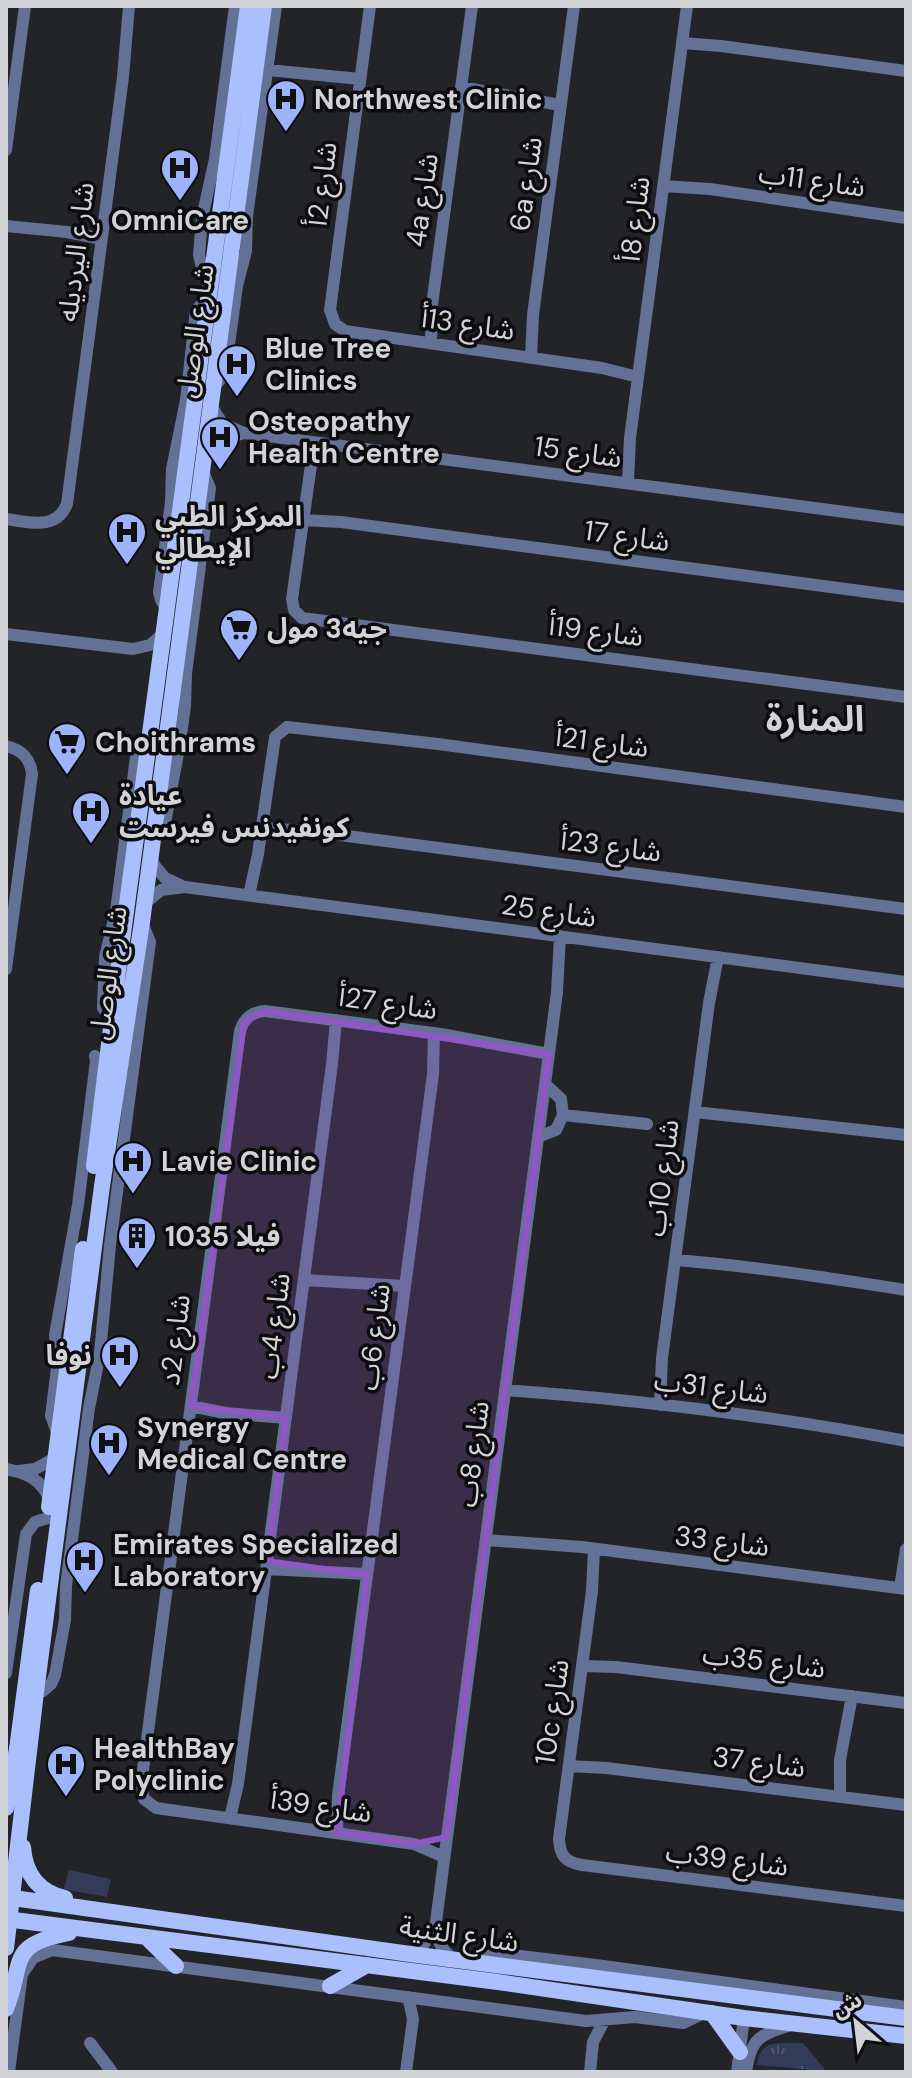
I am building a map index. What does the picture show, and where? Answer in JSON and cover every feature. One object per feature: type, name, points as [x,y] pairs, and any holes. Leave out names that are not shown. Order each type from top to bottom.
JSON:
[{"type":"main road","name":"شارع الوصل","points":[[6,1948],[8,1905],[22,1821],[31,1688],[49,1509],[99,1087],[113,1021],[248,6]]},
{"type":"main road","name":"شارع الوصل","points":[[6,1805],[31,1688],[145,903],[264,6]]},
{"type":"main road","points":[[17,1749],[17,1799],[8,1905],[111,1921],[184,1923]]},
{"type":"main road","points":[[22,1821],[24,1854],[34,1881],[49,1894],[83,1900],[96,1909]]},
{"type":"main road","name":"شارع الثنية","points":[[8,1905],[96,1909],[727,1997],[906,2018]]},
{"type":"main road","name":"شارع الثنية","points":[[8,1905],[83,1930],[498,1982],[744,2018],[906,2036]]},
{"type":"main road","points":[[6,2009],[16,1967],[27,1950],[45,1938],[83,1930]]},
{"type":"main road","points":[[148,1939],[176,1966]]},
{"type":"main road","points":[[330,1986],[367,1965]]},
{"type":"main road","points":[[498,1982],[515,1978],[542,1981],[546,1978],[543,1971]]},
{"type":"main road","points":[[744,2018],[745,2010],[751,2007],[833,2016],[852,2011]]},
{"type":"main road","points":[[709,2013],[740,2052]]},
{"type":"street","points":[[6,150],[25,6]]},
{"type":"street","name":"شارع اليرديله","points":[[6,519],[48,523],[58,518],[67,504],[129,6]]},
{"type":"street","points":[[213,274],[201,264],[199,255],[202,218],[216,150],[235,6]]},
{"type":"street","points":[[211,397],[225,374],[238,281],[246,251],[247,216],[276,6]]},
{"type":"street","name":"شارع 2أ","points":[[332,321],[330,310],[370,6]]},
{"type":"street","name":"4a شارع","points":[[427,342],[472,6]]},
{"type":"street","name":"6a شارع","points":[[528,356],[574,6]]},
{"type":"street","name":"شارع 8أ","points":[[624,482],[687,6]]},
{"type":"street","points":[[682,40],[906,71]]},
{"type":"street","points":[[268,70],[360,79]]},
{"type":"street","points":[[461,90],[561,102]]},
{"type":"street","name":"شارع 11ب","points":[[664,182],[906,218]]},
{"type":"street","points":[[6,223],[102,235]]},
{"type":"street","name":"شارع 13أ","points":[[332,321],[345,331],[639,373]]},
{"type":"street","name":"شارع 15","points":[[211,397],[223,424],[244,433],[906,520]]},
{"type":"street","points":[[203,461],[222,437],[244,433]]},
{"type":"street","points":[[303,512],[311,443]]},
{"type":"street","name":"شارع 17","points":[[303,512],[341,522],[906,597]]},
{"type":"street","name":"شارع 19أ","points":[[303,512],[292,599],[296,613],[306,620],[699,668],[906,697]]},
{"type":"street","points":[[6,634],[124,649],[146,647],[165,632]]},
{"type":"street","points":[[124,649],[145,658],[159,679]]},
{"type":"street","name":"شارع 21أ","points":[[262,825],[275,737],[283,728],[292,726],[906,807]]},
{"type":"street","points":[[6,746],[26,756],[32,774],[6,969]]},
{"type":"street","points":[[254,896],[262,825]]},
{"type":"street","name":"شارع 23أ","points":[[262,825],[906,909]]},
{"type":"street","name":"شارع 25","points":[[150,860],[165,878],[185,887]]},
{"type":"street","name":"شارع 25","points":[[145,903],[161,890],[185,887],[906,982]]},
{"type":"street","name":"شارع 8ب","points":[[436,1922],[564,937]]},
{"type":"street","name":"شارع 10ب","points":[[656,1404],[714,956]]},
{"type":"street","name":"شارع 27أ","points":[[265,1011],[549,1050]]},
{"type":"street","name":"شارع 2د","points":[[141,1785],[240,1031],[250,1015],[265,1011]]},
{"type":"street","name":"شارع 4ب","points":[[234,1818],[339,1021]]},
{"type":"street","name":"شارع 6ب","points":[[334,1832],[438,1034]]},
{"type":"street","points":[[95,1056],[99,1087]]},
{"type":"street","points":[[538,1137],[556,1130],[563,1115],[561,1099],[545,1084]]},
{"type":"street","points":[[695,1108],[906,1135]]},
{"type":"street","points":[[563,1115],[647,1124]]},
{"type":"street","points":[[676,1257],[906,1290]]},
{"type":"street","points":[[304,1277],[404,1290]]},
{"type":"street","points":[[871,1283],[906,1282]]},
{"type":"street","name":"شارع 31ب","points":[[506,1386],[869,1433],[906,1441]]},
{"type":"street","points":[[191,1409],[285,1421]]},
{"type":"street","name":"شارع 31ب","points":[[869,1433],[906,1434]]},
{"type":"street","points":[[12,1470],[35,1469],[55,1458]]},
{"type":"street","points":[[12,1470],[39,1482],[49,1509],[26,1534],[6,1672],[31,1688]]},
{"type":"street","name":"شارع 33","points":[[486,1536],[903,1589]]},
{"type":"street","points":[[903,1589],[906,1549]]},
{"type":"street","name":"10c شارع","points":[[559,1839],[597,1550]]},
{"type":"street","points":[[266,1565],[367,1577]]},
{"type":"street","name":"شارع 35ب","points":[[583,1662],[906,1703]]},
{"type":"street","points":[[836,1796],[849,1695]]},
{"type":"street","name":"شارع 37","points":[[569,1763],[906,1805]]},
{"type":"street","name":"شارع 39أ","points":[[141,1785],[144,1799],[156,1808],[414,1844],[444,1857]]},
{"type":"street","name":"شارع 39أ","points":[[414,1844],[447,1837]]},
{"type":"street","name":"شارع 39ب","points":[[559,1839],[562,1855],[582,1865],[906,1906]]},
{"type":"street","points":[[410,1954],[424,1944],[436,1922]]},
{"type":"street","points":[[436,1922],[438,1941],[455,1960]]},
{"type":"street","points":[[9,2072],[20,1979],[26,1965],[37,1955],[58,1949],[586,2021],[643,2018],[683,2023],[709,2013]]},
{"type":"street","points":[[475,1962],[495,1953],[906,2007]]},
{"type":"street","points":[[408,1997],[413,2019]]},
{"type":"street","points":[[406,2072],[413,2019],[426,2000]]},
{"type":"street","points":[[737,2072],[744,2018]]},
{"type":"street","points":[[586,2021],[593,2042]]},
{"type":"street","points":[[590,2072],[593,2042],[604,2021]]},
{"type":"street","points":[[746,2072],[751,2048],[757,2039],[771,2031],[801,2022]]},
{"type":"street","points":[[90,2043],[112,2072]]},
{"type":"highlighted area","points":[[265,1011],[549,1054],[447,1837],[414,1844],[337,1833],[367,1575],[267,1561],[286,1418],[191,1406],[244,1022]]},
{"type":"green space","points":[[69,1870],[111,1879],[107,1897],[64,1889]]},
{"type":"green space","points":[[803,2043],[826,2071],[757,2065],[762,2050],[767,2046]]},
{"type":"place","name":"Northwest Clinic","points":[[286,133]]},
{"type":"place","name":"OmniCare","points":[[180,202]]},
{"type":"place","name":"Blue Tree Clinics","points":[[237,398]]},
{"type":"place","name":"Osteopathy Health Centre","points":[[220,471]]},
{"type":"place","name":"المركز الطبي الإيطالي","points":[[127,566]]},
{"type":"place","name":"جيه3 مول","points":[[239,662]]},
{"type":"place","name":"Choithrams","points":[[67,776]]},
{"type":"place","name":"عيادة كونفيدنس فيرست","points":[[91,845]]},
{"type":"place","name":"Lavie Clinic","points":[[133,1195]]},
{"type":"place","name":"فيلا 1035","points":[[137,1270]]},
{"type":"place","name":"نوفا","points":[[120,1389]]},
{"type":"place","name":"Synergy Medical Centre","points":[[109,1477]]},
{"type":"place","name":"Emirates Specialized Laboratory","points":[[85,1594]]},
{"type":"place","name":"HealthBay Polyclinic","points":[[66,1798]]},
{"type":"district","name":"المنارة","points":[[815,718]]}]
